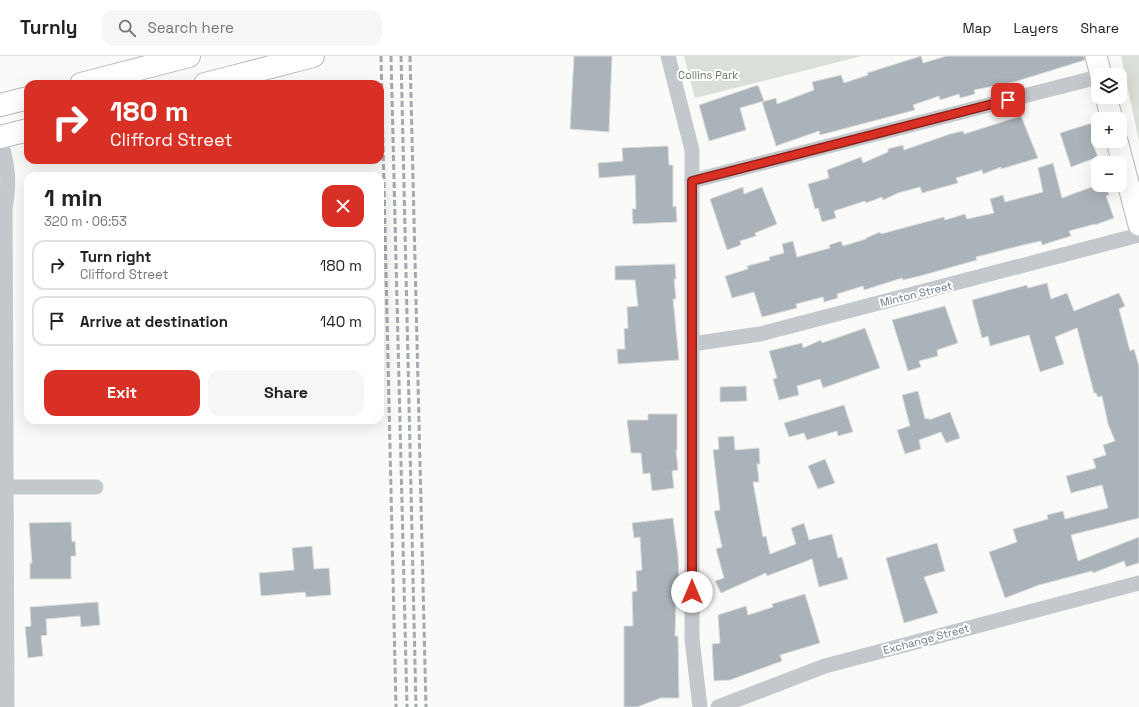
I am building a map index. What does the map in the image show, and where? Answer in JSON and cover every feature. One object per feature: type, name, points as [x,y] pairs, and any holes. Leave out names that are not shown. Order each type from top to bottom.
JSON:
[{"type":"highway","points":[[96,80],[188,56]]},
{"type":"highway","points":[[220,80],[304,58]]},
{"type":"highway","points":[[0,105],[24,99]]},
{"type":"highway","points":[[0,137],[24,131]]},
{"type":"street","points":[[668,56],[692,150],[692,639],[700,707]]},
{"type":"street","points":[[1096,56],[1099,68]]},
{"type":"street","points":[[692,181],[1091,79]]},
{"type":"street","points":[[0,137],[7,163],[9,186],[3,209],[7,707]]},
{"type":"street","points":[[1119,148],[1139,225]]},
{"type":"street","name":"Minton Street","points":[[692,344],[760,334],[1139,235]]},
{"type":"street","points":[[6,487],[96,487]]},
{"type":"street","name":"Exchange Street","points":[[718,707],[825,666],[1139,584]]},
{"type":"green space","name":"Collins Park","points":[[684,56],[862,56],[695,98]]},
{"type":"green space","points":[[1121,56],[1139,56],[1139,141],[1127,84],[1127,68],[1124,68]]},
{"type":"building","points":[[574,56],[612,56],[609,132],[570,129]]},
{"type":"building","points":[[921,56],[923,63],[947,56],[1084,56],[1085,60],[1014,82],[974,90],[975,94],[960,98],[959,94],[940,100],[939,96],[913,105],[915,110],[820,135],[819,131],[776,146],[762,102],[776,98],[777,104],[814,90],[812,82],[841,75],[844,83],[868,75],[867,73]]},
{"type":"building","points":[[758,85],[764,101],[740,108],[746,130],[709,141],[699,105]]},
{"type":"building","points":[[1021,116],[1038,158],[1001,169],[1001,167],[983,174],[982,170],[956,178],[958,183],[922,193],[920,187],[898,193],[883,200],[882,197],[866,203],[865,201],[834,211],[836,218],[822,222],[818,208],[815,209],[808,184],[829,178],[827,170],[861,157],[863,163],[888,152],[888,149],[903,145],[904,150],[950,134],[963,131],[964,134]]},
{"type":"building","points":[[1091,123],[1091,148],[1094,148],[1098,156],[1091,156],[1091,160],[1071,167],[1060,133]]},
{"type":"building","points":[[668,146],[669,165],[673,165],[673,207],[676,206],[677,222],[633,224],[632,209],[636,209],[635,175],[599,178],[598,163],[623,161],[622,148]]},
{"type":"building","points":[[1053,163],[1062,198],[1091,187],[1091,192],[1108,192],[1109,195],[1106,196],[1114,218],[1095,225],[1069,231],[1071,236],[1042,245],[1041,241],[1023,245],[976,257],[977,260],[920,276],[903,280],[902,278],[864,290],[863,286],[837,294],[838,298],[824,302],[823,297],[796,304],[797,308],[762,317],[754,292],[732,298],[725,276],[748,269],[747,266],[770,260],[769,257],[784,253],[782,244],[793,241],[797,257],[830,248],[829,245],[841,241],[843,246],[866,239],[880,232],[881,234],[944,217],[945,220],[965,214],[967,219],[994,213],[990,199],[1003,195],[1005,202],[1043,192],[1038,168]]},
{"type":"building","points":[[743,187],[744,194],[762,187],[777,224],[755,233],[756,236],[740,241],[741,245],[727,250],[710,199]]},
{"type":"building","points":[[675,264],[676,279],[674,279],[676,299],[673,299],[679,360],[618,364],[617,349],[625,349],[624,329],[628,328],[627,307],[638,306],[635,280],[615,280],[615,266]]},
{"type":"building","points":[[1047,283],[1051,299],[1067,293],[1074,311],[1119,293],[1125,306],[1119,309],[1130,351],[1134,349],[1139,366],[1139,518],[1071,535],[1078,561],[1139,537],[1139,563],[1126,567],[1124,561],[1093,573],[1092,571],[1039,585],[1005,598],[989,552],[1017,542],[1013,529],[1048,519],[1047,515],[1063,511],[1065,519],[1108,508],[1102,485],[1071,493],[1066,476],[1096,468],[1093,459],[1106,455],[1103,445],[1115,441],[1108,424],[1102,396],[1098,397],[1096,393],[1094,393],[1077,328],[1055,337],[1064,364],[1040,372],[1029,335],[990,346],[988,336],[982,338],[972,300],[1027,285],[1028,288]]},
{"type":"building","points":[[945,306],[958,343],[937,350],[938,356],[919,361],[921,367],[908,371],[892,320]]},
{"type":"building","points":[[865,328],[880,368],[823,388],[820,379],[797,386],[799,395],[779,400],[773,379],[777,378],[769,351],[802,343],[803,348],[821,340],[822,343]]},
{"type":"building","points":[[746,386],[747,401],[720,402],[720,387]]},
{"type":"building","points":[[918,391],[925,419],[929,418],[929,420],[950,412],[960,438],[946,443],[941,432],[919,440],[921,449],[905,454],[897,430],[910,426],[902,395]]},
{"type":"building","points":[[844,405],[853,432],[838,436],[837,431],[807,440],[804,433],[789,437],[784,423]]},
{"type":"building","points":[[648,414],[677,414],[676,450],[678,470],[672,471],[674,488],[652,491],[650,473],[643,474],[641,453],[631,453],[627,420],[648,420]]},
{"type":"building","points":[[734,436],[735,450],[759,448],[760,464],[757,464],[759,482],[753,482],[763,537],[766,536],[770,554],[796,544],[791,528],[804,523],[809,540],[832,534],[838,558],[842,557],[848,579],[819,587],[812,559],[767,576],[766,573],[721,593],[715,581],[724,578],[716,549],[722,547],[714,511],[720,510],[713,450],[719,449],[718,437]]},
{"type":"building","points":[[825,459],[835,483],[818,489],[808,466]]},
{"type":"building","points":[[673,518],[678,556],[679,583],[674,583],[676,602],[675,636],[678,636],[679,698],[661,698],[637,707],[624,707],[624,626],[633,626],[632,592],[637,591],[636,571],[642,570],[640,537],[634,538],[632,523]]},
{"type":"building","points":[[71,522],[72,542],[75,541],[76,556],[71,556],[71,579],[30,579],[30,563],[32,563],[29,523]]},
{"type":"building","points":[[937,543],[945,571],[924,577],[938,613],[904,623],[886,558]]},
{"type":"building","points":[[312,546],[314,569],[329,568],[331,595],[306,597],[305,592],[261,596],[259,573],[294,570],[292,548]]},
{"type":"building","points":[[805,594],[820,643],[780,655],[782,661],[730,680],[714,681],[712,644],[720,643],[718,615],[746,606],[748,615],[773,607],[772,604]]},
{"type":"building","points":[[98,602],[100,625],[81,627],[80,616],[46,619],[47,635],[41,636],[43,656],[28,658],[25,627],[31,626],[30,607]]},
{"type":"railway","points":[[381,56],[382,80]]},
{"type":"railway","points":[[391,56],[407,707]]},
{"type":"railway","points":[[401,56],[416,707]]},
{"type":"railway","points":[[410,56],[426,707]]},
{"type":"railway","points":[[383,164],[384,172]]},
{"type":"railway","points":[[384,186],[396,707]]},
{"type":"route","points":[[692,592],[692,181],[1008,100]]}]
